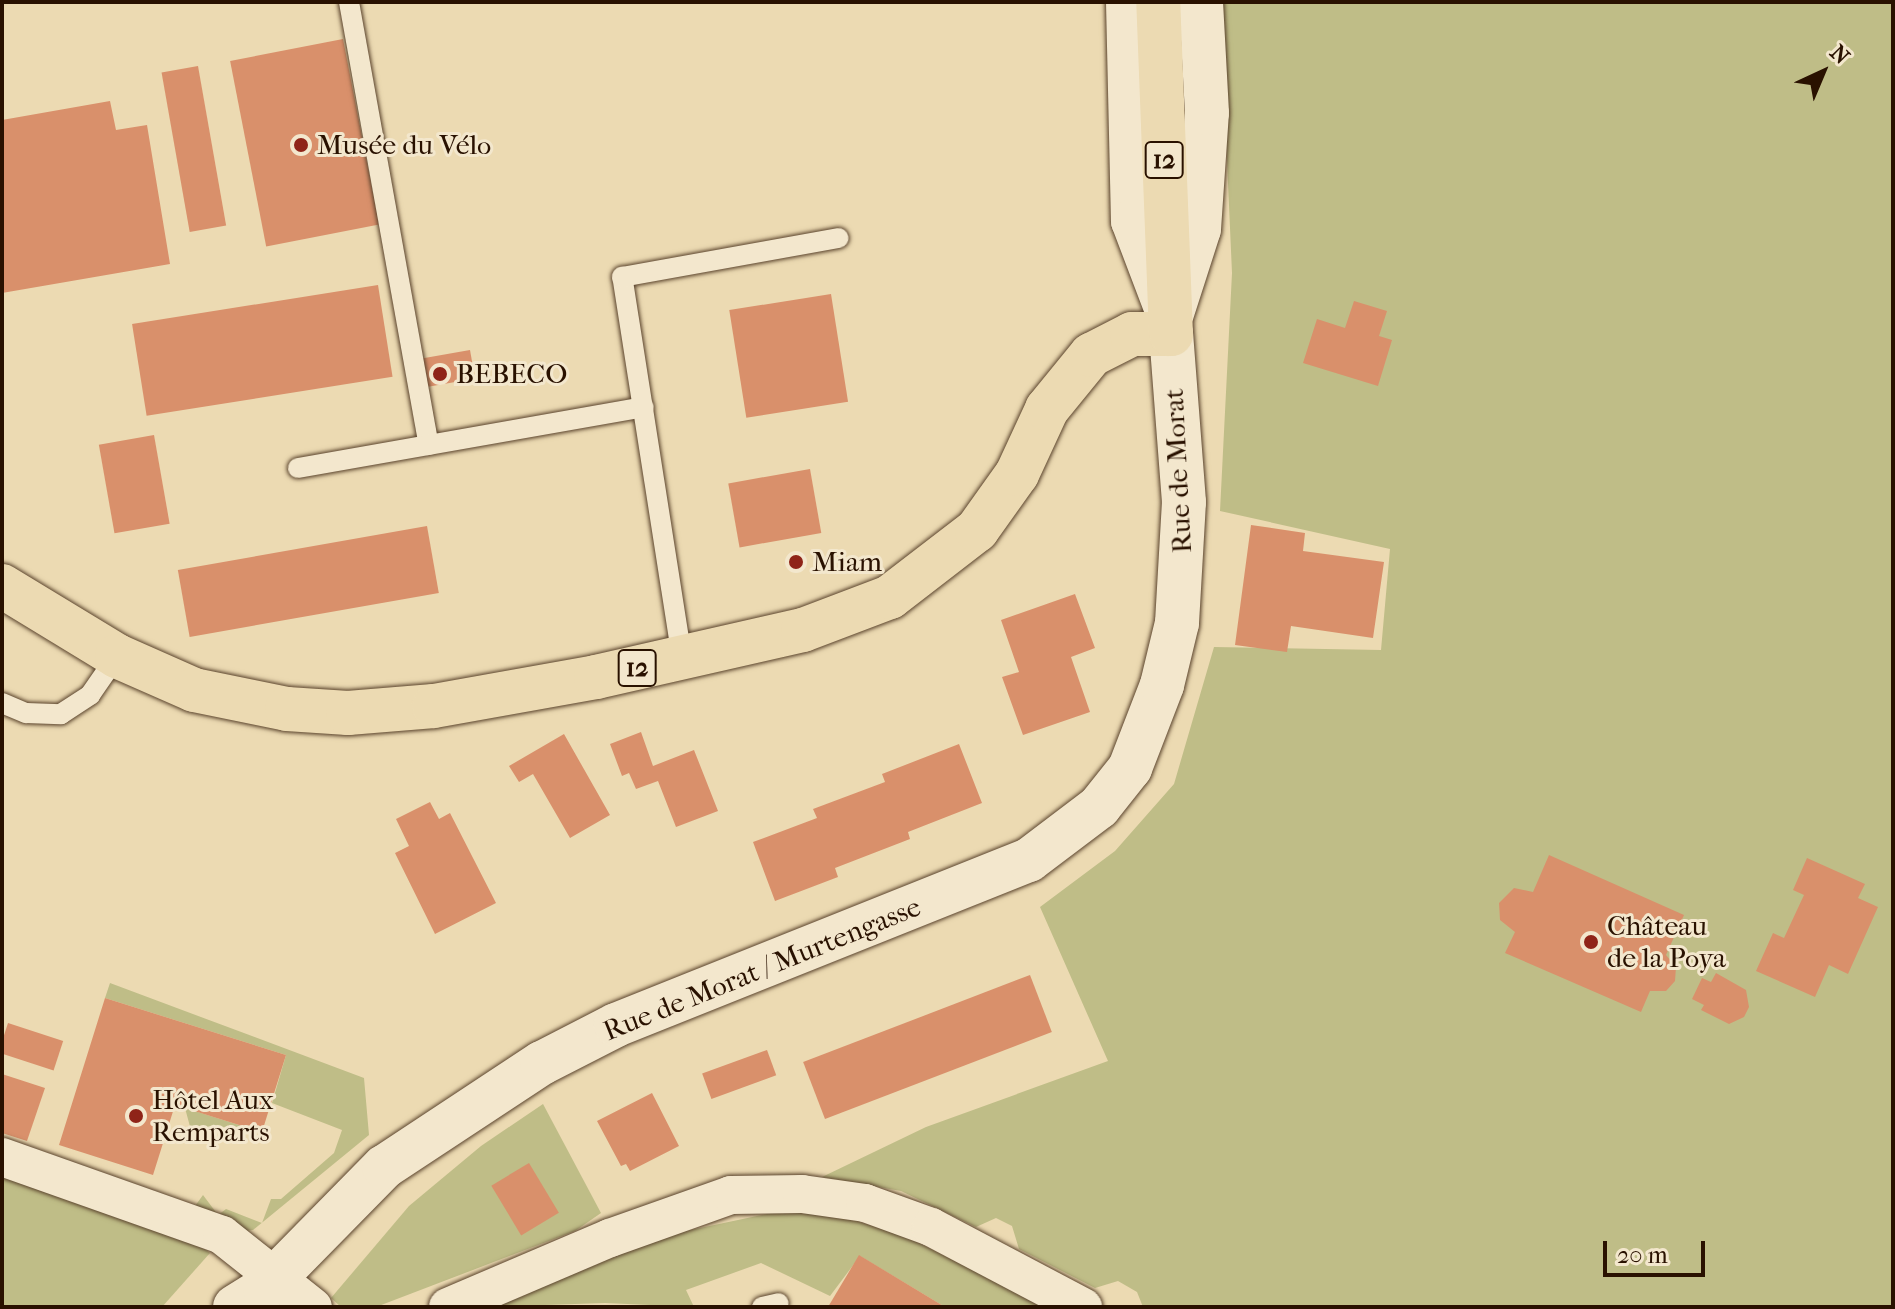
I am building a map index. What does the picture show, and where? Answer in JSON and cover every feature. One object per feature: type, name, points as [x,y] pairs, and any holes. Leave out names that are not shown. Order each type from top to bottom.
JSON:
[{"type":"main road","name":"Rue de Morat","points":[[1128,2],[1133,221],[1170,326],[1184,502],[1177,623]]},
{"type":"main road","name":"12","points":[[2,586],[117,656],[194,690],[287,709],[348,713],[434,706],[682,658],[803,630],[890,597],[977,530],[1017,474],[1047,409],[1091,355],[1132,334],[1170,326],[1158,2]]},
{"type":"main road","name":"Rue de Morat","points":[[1170,326],[1199,229],[1207,113],[1201,2]]},
{"type":"main road","name":"Rue de Morat / Murtengasse","points":[[259,1294],[384,1167],[542,1063],[616,1025],[983,880],[1066,837],[1130,768],[1162,685],[1177,623]]},
{"type":"street","points":[[2,1157],[175,1214],[222,1235],[259,1294],[313,1307]]},
{"type":"street","points":[[448,1307],[610,1238],[731,1195],[802,1194],[865,1203],[931,1227],[1083,1307]]},
{"type":"lane","points":[[349,2],[429,445]]},
{"type":"lane","points":[[682,658],[622,277],[839,238]]},
{"type":"lane","points":[[298,468],[644,407]]},
{"type":"lane","points":[[2,703],[26,713],[61,714],[90,695],[117,656]]},
{"type":"shaded area","points":[[1220,2],[1893,2],[1893,1307],[1143,1307],[1137,1292],[1118,1281],[1095,1288],[1019,1249],[1012,1226],[996,1218],[976,1227],[901,1191],[822,1177],[926,1127],[1108,1061],[1040,907],[1115,851],[1174,784],[1214,647],[1381,650],[1390,549],[1220,511],[1232,273]]},
{"type":"shaded area","points":[[110,983],[364,1078],[369,1135],[262,1222],[271,1199],[281,1199],[334,1153],[342,1130],[272,1103],[286,1055],[105,998]]},
{"type":"shaded area","points":[[543,1104],[601,1213],[575,1231],[376,1307],[341,1307],[331,1298],[409,1206],[481,1146]]},
{"type":"shaded area","points":[[185,1108],[262,1132],[230,1126],[192,1134]]},
{"type":"shaded area","points":[[2,1171],[190,1238],[210,1253],[162,1307],[2,1307]]},
{"type":"shaded area","points":[[203,1195],[218,1215],[226,1209],[262,1223],[253,1230],[245,1231],[195,1206]]},
{"type":"shaded area","points":[[781,1211],[842,1217],[901,1234],[1046,1307],[945,1307],[860,1256],[830,1296],[761,1263],[686,1290],[694,1307],[605,1303],[487,1307],[667,1235]]},
{"type":"building","points":[[343,39],[379,225],[266,246],[230,61]]},
{"type":"building","points":[[198,66],[226,226],[190,232],[162,72]]},
{"type":"building","points":[[110,101],[116,130],[147,125],[170,264],[2,293],[2,120]]},
{"type":"building","points":[[378,285],[393,377],[147,416],[132,324]]},
{"type":"building","points":[[831,294],[848,402],[746,418],[729,310]]},
{"type":"building","points":[[1354,301],[1387,311],[1379,336],[1392,340],[1378,386],[1303,363],[1317,319],[1345,328]]},
{"type":"building","points":[[470,350],[475,379],[427,387],[422,359]]},
{"type":"building","points":[[154,435],[170,524],[114,533],[99,445]]},
{"type":"building","points":[[810,469],[821,533],[740,547],[728,483]]},
{"type":"building","points":[[1251,525],[1305,533],[1303,551],[1384,562],[1373,638],[1291,626],[1287,652],[1235,645]]},
{"type":"building","points":[[427,526],[439,593],[190,637],[178,570]]},
{"type":"building","points":[[1075,594],[1095,648],[1071,657],[1090,712],[1023,735],[1002,677],[1019,672],[1001,620]]},
{"type":"building","points":[[641,732],[653,766],[694,750],[718,811],[676,827],[658,781],[636,789],[629,773],[622,776],[610,744]]},
{"type":"building","points":[[564,734],[610,815],[570,838],[533,774],[519,782],[509,766]]},
{"type":"building","points":[[959,744],[982,803],[908,832],[910,839],[835,868],[838,877],[775,901],[753,842],[817,818],[813,809],[885,782],[882,774]]},
{"type":"building","points":[[430,802],[439,819],[450,813],[496,903],[435,934],[395,853],[409,846],[396,819]]},
{"type":"building","name":"Château de la Poya","points":[[1549,855],[1684,915],[1666,955],[1676,967],[1675,981],[1666,991],[1650,991],[1641,1012],[1505,953],[1515,932],[1500,920],[1499,903],[1514,888],[1533,892]]},
{"type":"building","points":[[1807,858],[1865,884],[1858,898],[1878,907],[1848,974],[1829,965],[1815,997],[1756,971],[1773,933],[1784,938],[1804,895],[1793,890]]},
{"type":"building","points":[[1716,973],[1746,990],[1749,1007],[1744,1017],[1729,1024],[1701,1010],[1704,1005],[1692,999],[1702,978],[1711,982]]},
{"type":"building","points":[[1030,975],[1052,1032],[825,1119],[803,1062]]},
{"type":"building","points":[[105,998],[286,1055],[262,1132],[175,1105],[153,1175],[59,1145]]},
{"type":"building","points":[[8,1023],[63,1041],[54,1070],[2,1054]]},
{"type":"building","points":[[767,1050],[776,1075],[711,1099],[702,1074]]},
{"type":"building","points":[[2,1074],[45,1088],[27,1141],[2,1133]]},
{"type":"building","points":[[652,1093],[679,1146],[630,1171],[626,1164],[621,1166],[597,1121]]},
{"type":"building","points":[[529,1163],[559,1213],[521,1235],[491,1186]]},
{"type":"building","points":[[859,1255],[945,1307],[828,1307]]},
{"type":"place","name":"Musée du Vélo","points":[[301,145]]},
{"type":"place","name":"BEBECO","points":[[440,374]]},
{"type":"place","name":"Miam","points":[[796,562]]},
{"type":"place","name":"Château de la Poya","points":[[1591,942]]},
{"type":"place","name":"Hôtel Aux Remparts","points":[[136,1116]]}]
